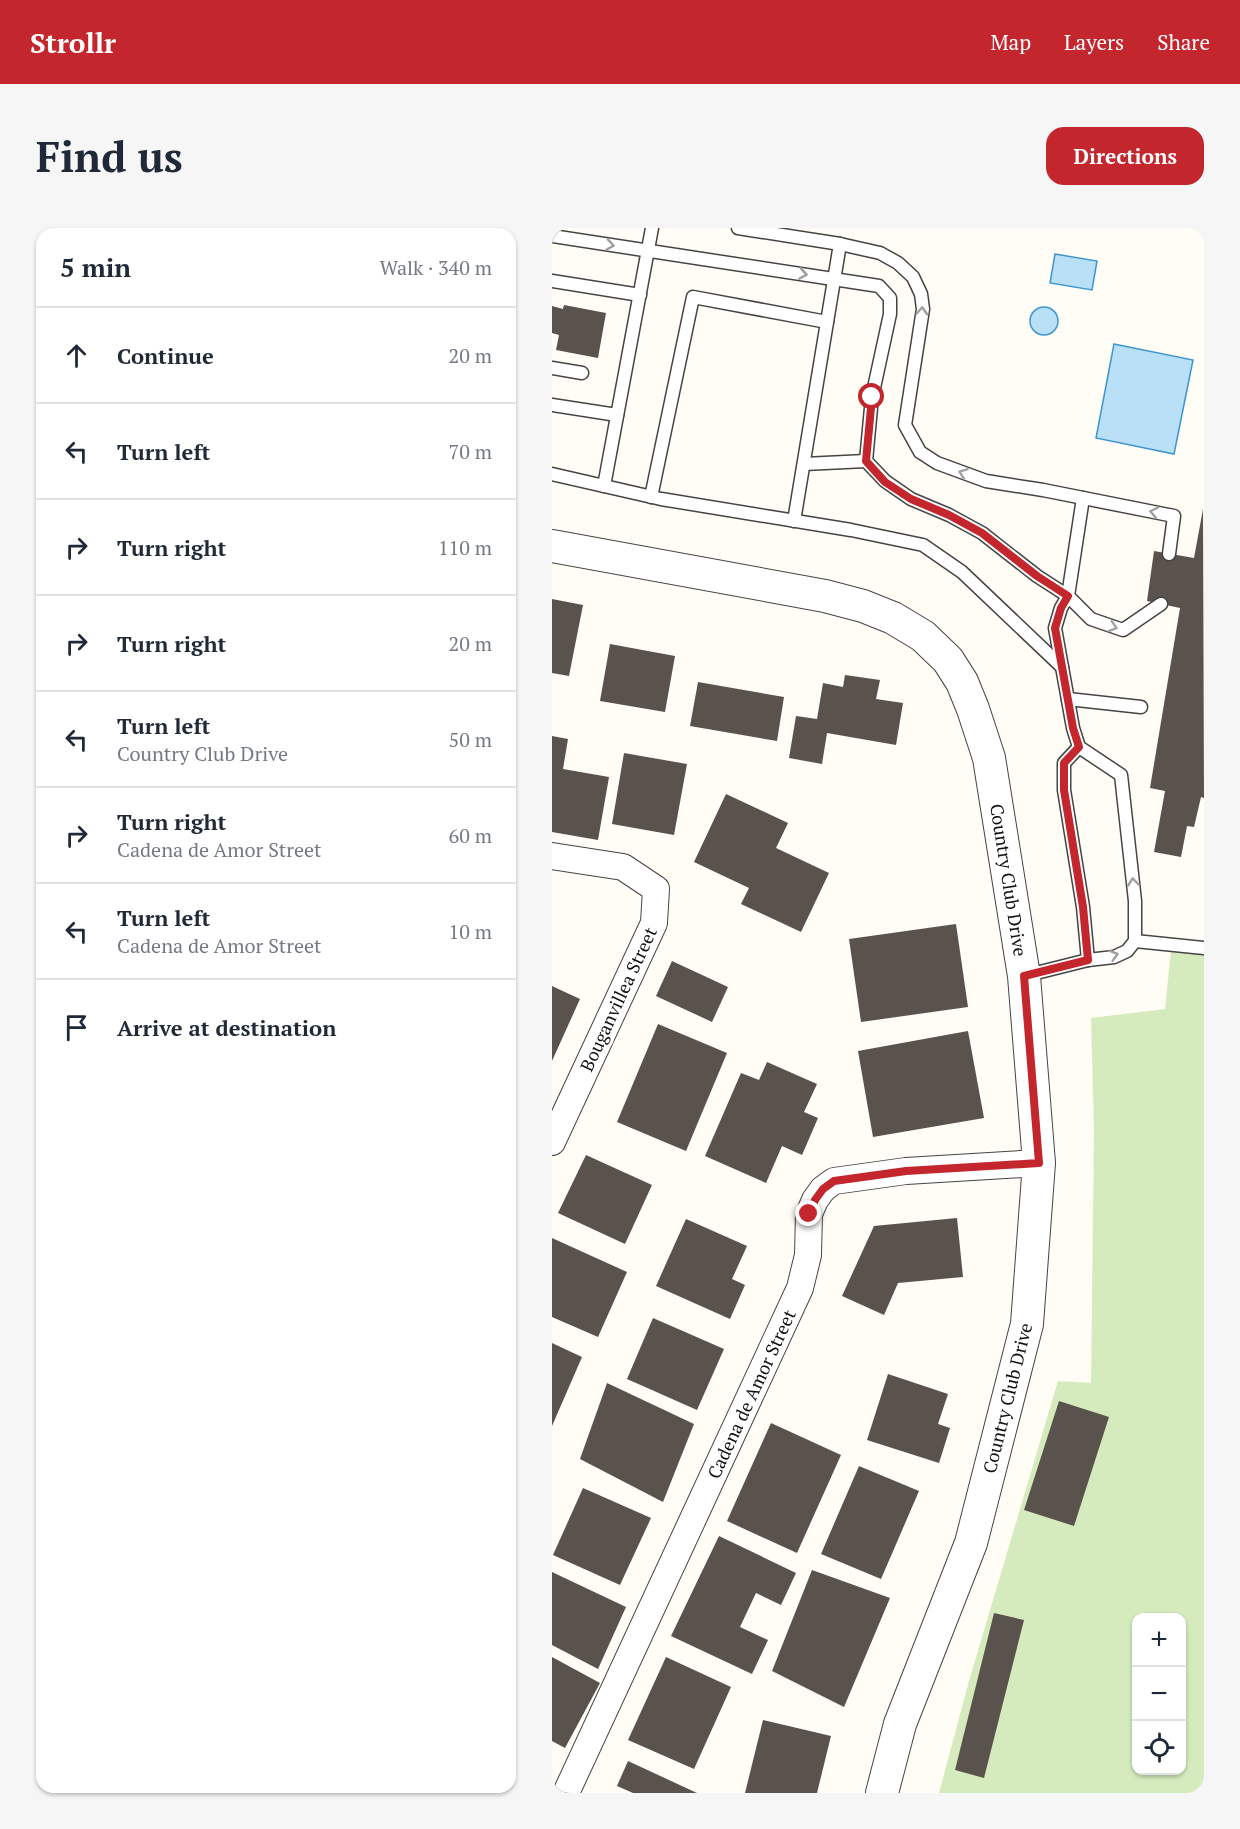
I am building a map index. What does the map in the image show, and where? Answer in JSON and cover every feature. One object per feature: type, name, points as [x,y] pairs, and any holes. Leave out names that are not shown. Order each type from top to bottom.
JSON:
[{"type":"street","name":"Country Club Drive","points":[[552,546],[825,596],[863,606],[893,618],[923,636],[948,660],[962,682],[989,758],[1024,976],[1039,1163],[1027,1324],[971,1543],[900,1724],[882,1793]]},
{"type":"street","name":"Bouganvillea Street","points":[[552,856],[623,867],[656,889],[654,923],[554,1131]]},
{"type":"street","name":"Cadena de Amor Street","points":[[566,1793],[800,1288],[808,1255],[809,1214],[823,1189],[834,1181],[906,1171],[1039,1163]]},
{"type":"lane","points":[[604,486],[652,228]]},
{"type":"lane","points":[[738,228],[840,244],[880,253],[898,262],[913,277],[921,294],[923,309],[905,425],[920,452],[937,464],[986,481],[1174,516],[1168,554]]},
{"type":"lane","points":[[554,234],[648,251],[879,286],[891,298],[890,314],[872,397],[866,461],[885,482],[911,499],[949,515],[982,533],[1037,576],[1068,596],[1092,620],[1123,630],[1161,604]]},
{"type":"lane","points":[[794,521],[840,244]]},
{"type":"lane","points":[[552,281],[640,295]]},
{"type":"lane","points":[[651,497],[693,297],[826,322]]},
{"type":"lane","points":[[552,368],[582,373]]},
{"type":"lane","points":[[552,405],[617,415]]},
{"type":"lane","points":[[804,464],[866,461]]},
{"type":"lane","points":[[552,474],[651,497],[923,545],[962,572],[1062,667]]},
{"type":"lane","points":[[1024,976],[1088,960],[1114,957],[1127,951],[1136,941],[1121,775],[1079,747],[1073,728],[1055,628],[1061,608],[1068,596],[1083,498]]},
{"type":"lane","points":[[1068,699],[1141,707]]},
{"type":"lane","points":[[1079,747],[1064,763],[1064,790],[1083,907],[1088,960]]},
{"type":"lane","points":[[1136,941],[1204,948]]},
{"type":"green space","points":[[1172,941],[1204,943],[1204,1793],[939,1793],[969,1681],[1058,1381],[1091,1383],[1094,1130],[1091,1018],[1165,1009]]},
{"type":"water","points":[[1055,254],[1097,261],[1092,290],[1050,283]]},
{"type":"water","points":[[1044,307],[1054,311],[1058,321],[1054,331],[1044,335],[1034,331],[1030,321],[1034,311]]},
{"type":"water","points":[[1114,344],[1193,360],[1174,454],[1096,438]]},
{"type":"building","points":[[564,305],[606,313],[598,358],[556,350],[559,335],[552,333],[552,306],[563,309]]},
{"type":"building","points":[[1203,509],[1204,798],[1201,797],[1194,827],[1187,826],[1181,857],[1154,852],[1165,791],[1150,788],[1180,608],[1147,601],[1154,551],[1194,558]]},
{"type":"building","points":[[552,599],[583,605],[569,676],[552,673]]},
{"type":"building","points":[[610,644],[675,656],[665,712],[600,701]]},
{"type":"building","points":[[845,675],[880,680],[876,699],[903,703],[896,745],[827,733],[822,764],[789,758],[796,716],[817,719],[823,683],[843,687]]},
{"type":"building","points":[[698,682],[784,697],[777,741],[690,726]]},
{"type":"building","points":[[552,736],[568,739],[563,769],[609,777],[598,840],[552,832]]},
{"type":"building","points":[[624,753],[687,764],[674,835],[612,824]]},
{"type":"building","points":[[726,794],[788,823],[776,848],[829,873],[801,932],[741,904],[749,888],[694,862]]},
{"type":"building","points":[[956,924],[968,1007],[861,1022],[849,939]]},
{"type":"building","points":[[672,961],[728,987],[712,1022],[656,996]]},
{"type":"building","points":[[552,986],[580,999],[552,1061]]},
{"type":"building","points":[[658,1024],[727,1053],[686,1151],[617,1122]]},
{"type":"building","points":[[968,1031],[984,1118],[873,1137],[858,1051]]},
{"type":"building","points":[[767,1062],[817,1084],[804,1112],[818,1118],[802,1155],[782,1146],[766,1183],[705,1156],[741,1073],[759,1080]]},
{"type":"building","points":[[586,1155],[652,1185],[625,1244],[558,1213]]},
{"type":"building","points":[[957,1218],[963,1277],[898,1283],[884,1315],[842,1296],[874,1226]]},
{"type":"building","points":[[686,1219],[747,1246],[732,1279],[745,1285],[730,1319],[656,1286]]},
{"type":"building","points":[[552,1238],[627,1272],[598,1337],[552,1317]]},
{"type":"building","points":[[653,1318],[724,1349],[697,1410],[627,1379]]},
{"type":"building","points":[[552,1343],[582,1357],[552,1426]]},
{"type":"building","points":[[888,1374],[948,1394],[938,1424],[950,1428],[939,1463],[867,1440]]},
{"type":"building","points":[[607,1383],[694,1424],[663,1502],[580,1459]]},
{"type":"building","points":[[1059,1401],[1109,1417],[1074,1526],[1024,1510]]},
{"type":"building","points":[[771,1423],[841,1455],[797,1553],[727,1521]]},
{"type":"building","points":[[859,1466],[919,1491],[881,1579],[821,1554]]},
{"type":"building","points":[[583,1488],[651,1518],[620,1585],[553,1555]]},
{"type":"building","points":[[719,1536],[796,1573],[781,1605],[756,1593],[740,1627],[768,1640],[752,1674],[671,1636]]},
{"type":"building","points":[[812,1570],[890,1598],[844,1707],[772,1671]]},
{"type":"building","points":[[552,1572],[626,1607],[598,1669],[552,1645]]},
{"type":"building","points":[[994,1613],[1024,1620],[984,1778],[955,1770]]},
{"type":"building","points":[[552,1657],[600,1683],[565,1748],[552,1741]]},
{"type":"building","points":[[666,1657],[731,1687],[694,1769],[628,1740]]},
{"type":"building","points":[[763,1720],[831,1736],[817,1793],[745,1793]]},
{"type":"building","points":[[628,1761],[697,1793],[633,1793],[617,1786]]},
{"type":"route","points":[[809,1214],[823,1189],[834,1181],[906,1171],[1039,1163],[1024,976],[1088,960],[1083,907],[1064,790],[1064,763],[1079,747],[1073,728],[1055,628],[1061,608],[1068,596],[1037,576],[982,533],[949,515],[911,499],[885,482],[866,461],[872,397]]}]
